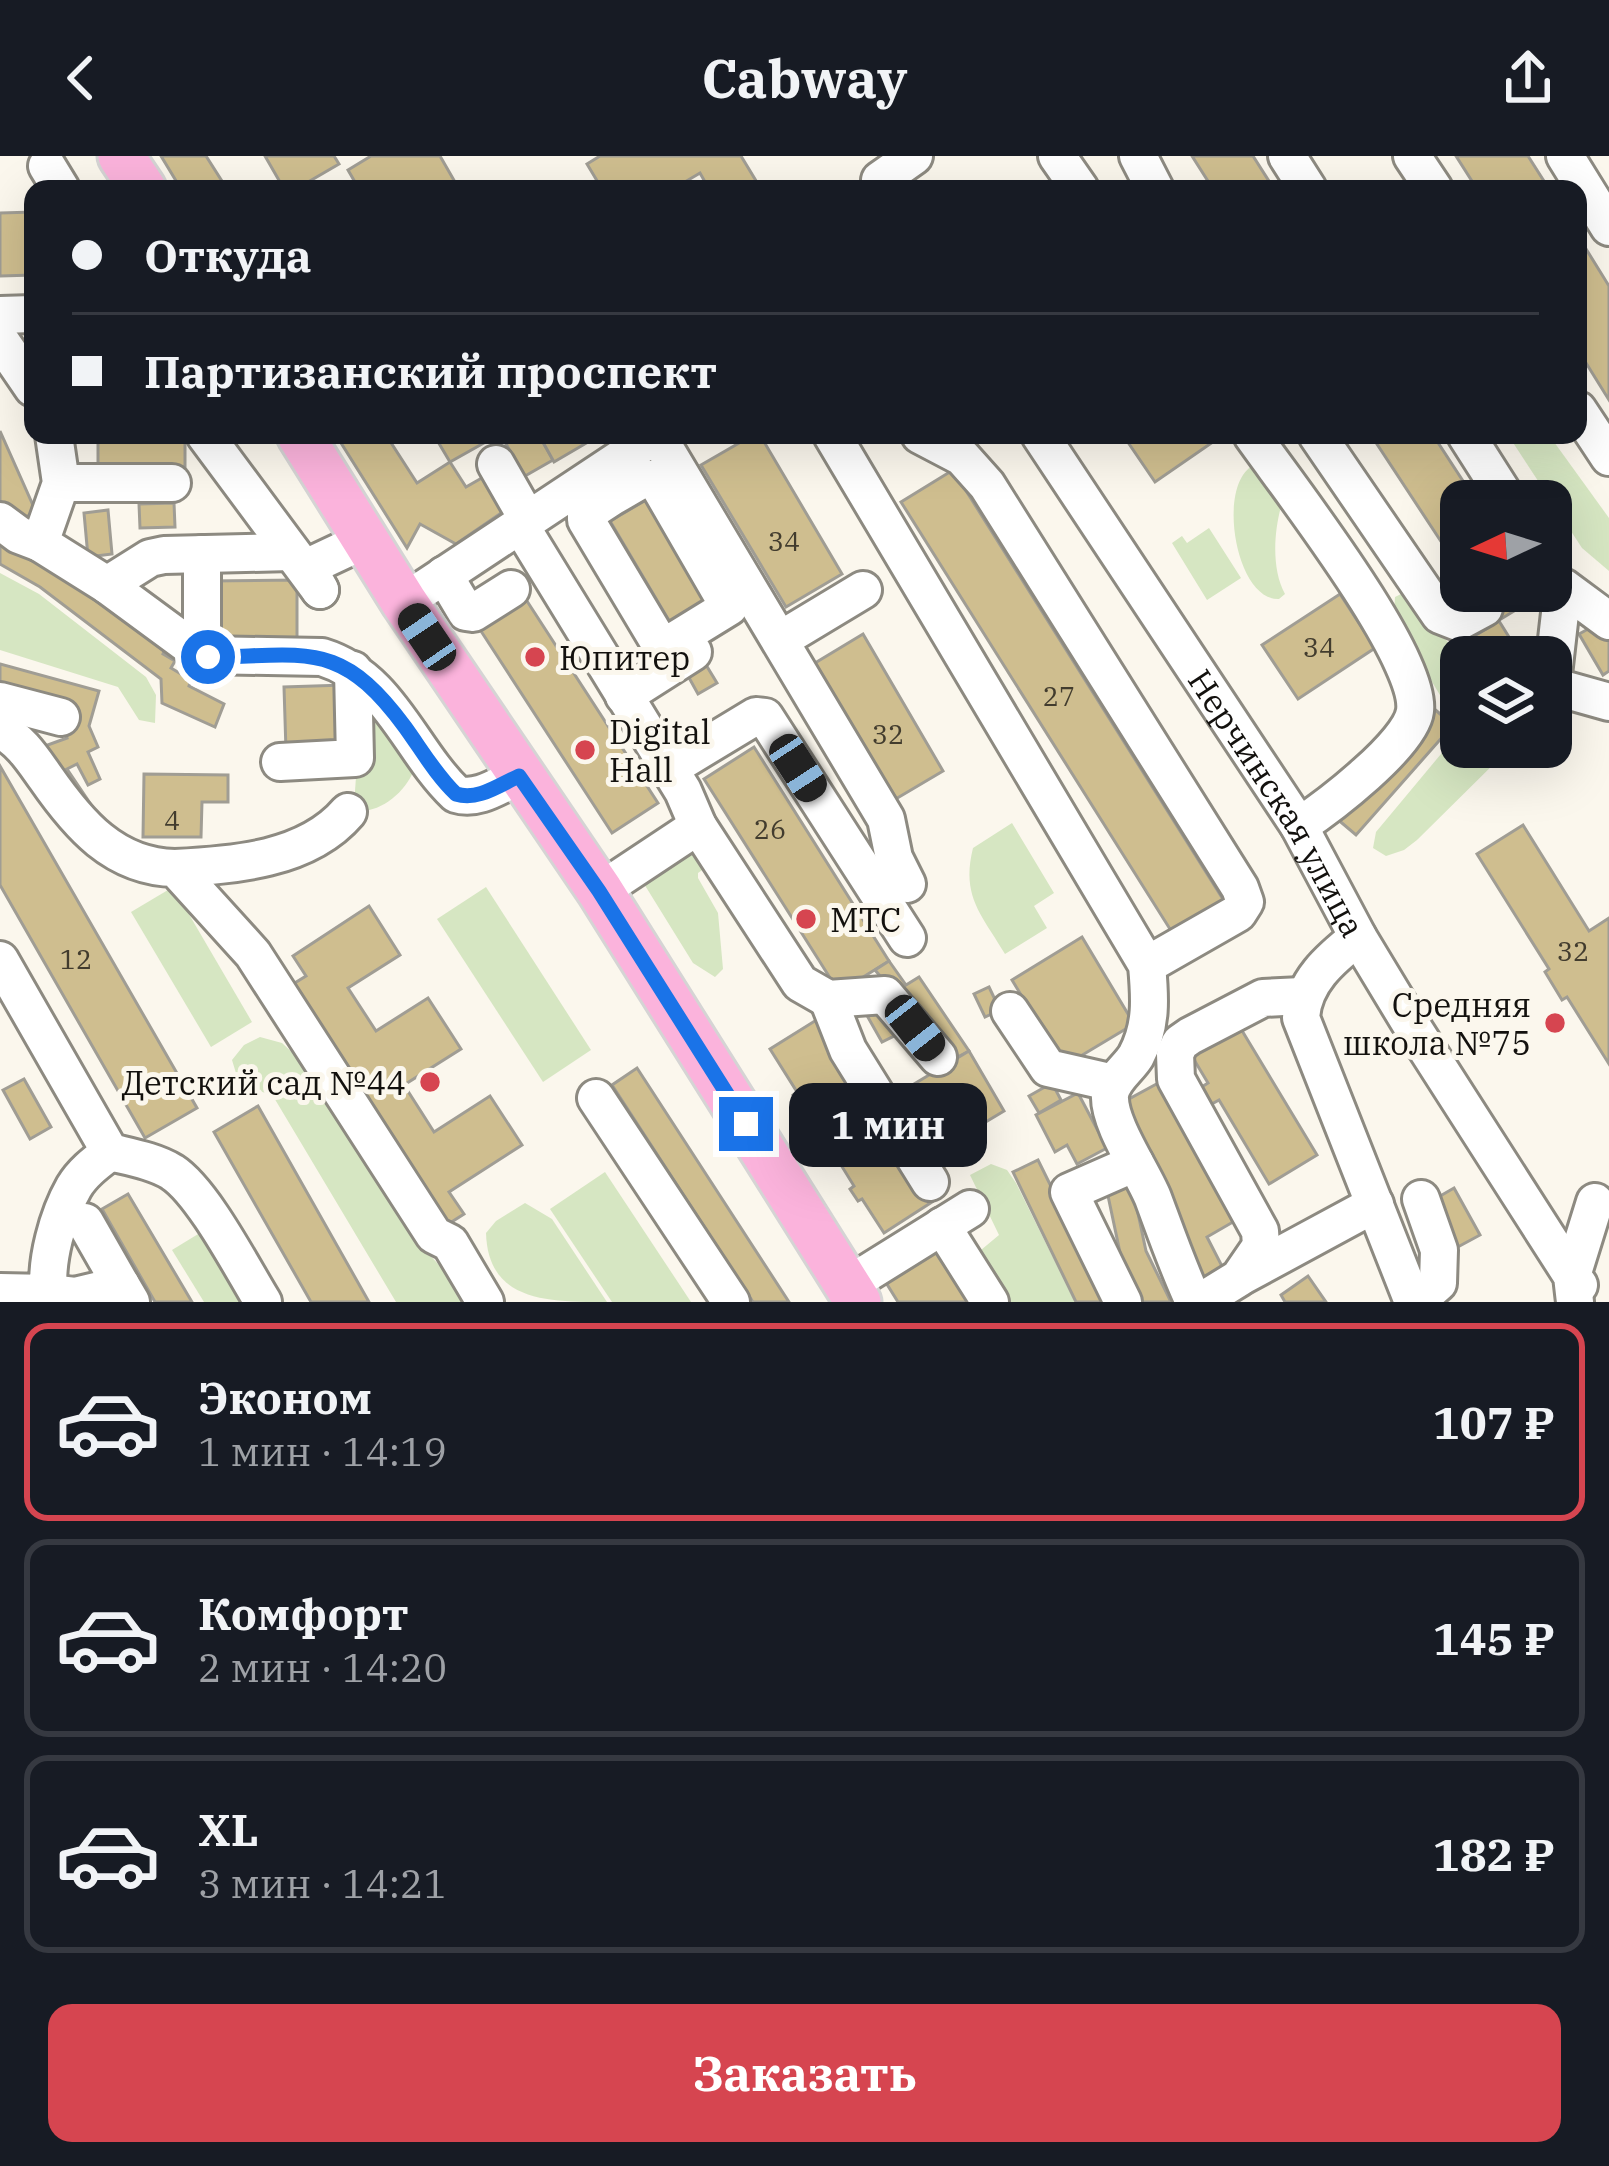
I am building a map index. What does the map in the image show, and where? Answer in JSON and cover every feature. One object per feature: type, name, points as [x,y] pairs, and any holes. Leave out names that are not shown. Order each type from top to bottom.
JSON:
[{"type":"main road","points":[[306,444],[519,776],[614,882],[853,1293]]},
{"type":"street","points":[[1587,191],[1609,226]]},
{"type":"street","points":[[1587,224],[1609,259]]},
{"type":"street","points":[[0,340],[24,375]]},
{"type":"street","points":[[1587,424],[1609,457]]},
{"type":"street","points":[[40,543],[61,483],[55,444]]},
{"type":"street","points":[[213,444],[320,590],[311,573],[314,564],[365,540]]},
{"type":"street","points":[[404,602],[524,523],[605,486],[643,478],[656,479],[729,607],[664,647],[586,520],[605,486],[639,444]]},
{"type":"street","points":[[648,444],[780,640],[886,819],[894,858],[907,884]]},
{"type":"street","points":[[837,444],[1147,965],[1151,1011],[1144,1037],[1110,1096],[1114,1115],[1197,1302],[1375,1204]]},
{"type":"street","points":[[937,444],[962,457],[987,485],[1240,887],[1245,902],[1238,913],[1147,965]]},
{"type":"street","name":"Нерчинская улица","points":[[1046,444],[1308,820],[1358,937],[1583,1295]]},
{"type":"street","points":[[1073,444],[1308,820],[1401,741],[1415,713],[1413,680],[1342,565],[1258,444]]},
{"type":"street","points":[[1323,444],[1440,615],[1458,622],[1477,612]]},
{"type":"street","points":[[1472,444],[1495,480]]},
{"type":"street","points":[[496,464],[524,523],[670,768],[698,826],[800,983],[828,999],[885,994],[938,1058]]},
{"type":"street","points":[[61,483],[172,483]]},
{"type":"street","points":[[0,520],[19,536],[40,543],[107,585],[202,655],[322,657],[353,670],[381,695],[456,794],[482,794],[519,776]]},
{"type":"street","points":[[107,585],[150,558],[291,552]]},
{"type":"street","points":[[202,554],[202,655]]},
{"type":"street","points":[[444,575],[466,612],[472,613],[511,589]]},
{"type":"street","points":[[780,640],[863,590]]},
{"type":"street","points":[[1572,590],[1609,621]]},
{"type":"street","points":[[624,695],[693,652]]},
{"type":"street","points":[[280,762],[355,758],[353,670]]},
{"type":"street","points":[[1572,694],[1609,702]]},
{"type":"street","points":[[0,701],[61,717]]},
{"type":"street","points":[[670,768],[756,716],[765,717],[907,938]]},
{"type":"street","points":[[0,730],[15,738],[73,818],[94,839],[147,865],[175,868],[259,860],[313,839],[335,827],[348,812]]},
{"type":"street","points":[[614,882],[620,851],[661,820]]},
{"type":"street","points":[[614,882],[698,826]]},
{"type":"street","points":[[175,868],[253,955],[434,1235],[454,1248],[484,1302]]},
{"type":"street","points":[[1358,937],[1302,996],[1301,1018],[1414,1302],[1438,1283],[1439,1250],[1421,1199]]},
{"type":"street","points":[[0,960],[110,1152],[159,1165],[192,1190],[263,1302]]},
{"type":"street","points":[[1239,1278],[1262,1246],[1260,1231],[1176,1079],[1175,1054],[1180,1043],[1263,998],[1302,996]]},
{"type":"street","points":[[828,999],[848,1050],[930,1182]]},
{"type":"street","points":[[1010,1011],[1048,1068],[1114,1083]]},
{"type":"street","points":[[596,1098],[730,1302]]},
{"type":"street","points":[[49,1293],[46,1272],[73,1189],[110,1152]]},
{"type":"street","points":[[1123,1302],[1063,1180],[1136,1162]]},
{"type":"street","points":[[1595,1202],[1583,1295],[1609,1289]]},
{"type":"street","points":[[853,1293],[956,1217],[990,1302]]},
{"type":"street","points":[[0,1292],[126,1294],[86,1222]]},
{"type":"green space","points":[[1514,444],[1556,444],[1609,518],[1609,571],[1572,533],[1572,480],[1537,480]]},
{"type":"green space","points":[[1254,465],[1282,503],[1275,549],[1285,594],[1279,599],[1264,595],[1251,581],[1236,540],[1236,494],[1242,476]]},
{"type":"green space","points":[[1209,528],[1241,578],[1207,600],[1172,543],[1182,536],[1187,543]]},
{"type":"green space","points":[[0,573],[39,594],[146,677],[156,695],[155,723],[139,720],[118,687],[0,650]]},
{"type":"green space","points":[[1409,590],[1443,636],[1440,695],[1399,627],[1395,597]]},
{"type":"green space","points":[[362,693],[414,770],[392,799],[358,811],[354,805]]},
{"type":"green space","points":[[1440,755],[1440,768],[1490,768],[1404,850],[1386,856],[1373,848],[1376,832]]},
{"type":"green space","points":[[1012,823],[1054,893],[1034,906],[1047,928],[1005,954],[976,904],[970,865],[973,848]]},
{"type":"green space","points":[[688,837],[709,865],[698,878],[718,913],[723,969],[715,977],[693,963],[641,879]]},
{"type":"green space","points":[[173,887],[252,1022],[211,1047],[131,912]]},
{"type":"green space","points":[[486,887],[591,1050],[543,1082],[437,919]]},
{"type":"green space","points":[[260,1037],[282,1043],[296,1056],[412,1236],[467,1302],[396,1302],[273,1096],[239,1083],[232,1060],[244,1045]]},
{"type":"green space","points":[[991,1164],[1007,1170],[1016,1183],[1075,1302],[1006,1302],[979,1258],[981,1250],[999,1235],[970,1175]]},
{"type":"green space","points":[[605,1172],[691,1302],[612,1302],[550,1209]]},
{"type":"green space","points":[[525,1203],[552,1219],[607,1302],[543,1298],[510,1285],[497,1273],[486,1233]]},
{"type":"green space","points":[[208,1228],[253,1302],[204,1302],[172,1250]]},
{"type":"building","points":[[161,156],[206,156],[221,180],[176,180]]},
{"type":"building","points":[[265,156],[334,156],[339,164],[311,180],[279,180]]},
{"type":"building","points":[[371,156],[440,156],[454,180],[354,180],[348,170]]},
{"type":"building","points":[[600,156],[741,156],[756,180],[704,180],[700,173],[688,180],[597,180],[587,164]]},
{"type":"building","points":[[1192,156],[1253,156],[1268,180],[1207,180]]},
{"type":"building","points":[[1456,156],[1528,156],[1543,180],[1471,180]]},
{"type":"building","points":[[24,212],[24,275],[0,276],[0,213]]},
{"type":"building","points":[[1587,251],[1609,286],[1609,400],[1587,365]]},
{"type":"building","points":[[0,431],[36,512],[11,524],[0,500]]},
{"type":"building","points":[[98,444],[185,444],[185,467],[98,467]]},
{"type":"building","points":[[342,444],[392,444],[417,483],[450,462],[466,487],[487,475],[507,509],[456,544],[420,524],[407,548]]},
{"type":"building","points":[[439,444],[482,444],[450,462]]},
{"type":"building","points":[[506,444],[544,444],[553,460],[525,476]]},
{"type":"building","points":[[544,444],[585,444],[554,462]]},
{"type":"building","points":[[737,444],[765,444],[842,574],[786,607],[701,465]]},
{"type":"building","points":[[1129,444],[1210,444],[1155,482]]},
{"type":"building","points":[[1377,444],[1439,444],[1462,480],[1440,480],[1440,540]]},
{"type":"building","points":[[953,470],[1226,904],[1175,937],[901,502]]},
{"type":"building","points":[[646,500],[710,607],[674,629],[610,521]]},
{"type":"building","points":[[174,503],[175,527],[140,528],[139,504]]},
{"type":"building","points":[[108,510],[112,554],[88,557],[84,513]]},
{"type":"building","points":[[0,532],[166,648],[163,654],[175,661],[171,668],[191,680],[189,686],[224,704],[215,727],[162,703],[161,679],[40,587],[0,564]]},
{"type":"building","points":[[297,580],[297,644],[209,645],[208,581]]},
{"type":"building","points":[[1340,594],[1375,648],[1298,699],[1262,645]]},
{"type":"building","points":[[525,598],[658,803],[612,833],[479,628]]},
{"type":"building","points":[[1499,621],[1508,636],[1474,636]]},
{"type":"building","points":[[1601,622],[1609,635],[1609,671],[1603,675],[1579,634]]},
{"type":"building","points":[[863,634],[943,771],[894,800],[815,663]]},
{"type":"building","points":[[700,655],[717,683],[698,694],[682,665]]},
{"type":"building","points":[[0,664],[99,691],[89,726],[98,747],[88,752],[100,779],[88,785],[77,764],[67,769],[100,818],[90,826],[42,747],[67,738],[62,725],[0,689]]},
{"type":"building","points":[[344,685],[346,749],[286,751],[284,687]]},
{"type":"building","points":[[1432,707],[1440,714],[1440,740],[1356,835],[1336,818]]},
{"type":"building","points":[[754,747],[889,961],[839,992],[704,779]]},
{"type":"building","points":[[0,766],[197,1108],[145,1138],[0,885]]},
{"type":"building","points":[[144,774],[228,775],[228,802],[202,802],[201,837],[143,837]]},
{"type":"building","points":[[1523,825],[1589,931],[1609,918],[1609,1064],[1567,997],[1562,1000],[1545,972],[1549,969],[1477,854]]},
{"type":"building","points":[[369,906],[400,955],[348,988],[376,1031],[428,998],[461,1049],[404,1085],[434,1132],[490,1096],[522,1145],[449,1192],[464,1214],[439,1230],[285,989],[306,976],[293,956]]},
{"type":"building","points":[[1082,937],[1134,1024],[1064,1066],[1012,980]]},
{"type":"building","points":[[889,961],[906,985],[919,977],[969,1051],[952,1060],[875,970]]},
{"type":"building","points":[[989,987],[1000,1010],[985,1017],[974,994]]},
{"type":"building","points":[[880,1003],[898,1034],[882,1042],[865,1012]]},
{"type":"building","points":[[818,1019],[932,1202],[884,1233],[850,1189],[854,1186],[793,1095],[797,1092],[770,1049]]},
{"type":"building","points":[[1238,1024],[1317,1155],[1269,1184],[1219,1100],[1210,1105],[1200,1088],[1208,1083],[1190,1053]]},
{"type":"building","points":[[969,1051],[1004,1111],[939,1150],[904,1090]]},
{"type":"building","points":[[637,1068],[789,1302],[753,1302],[612,1085]]},
{"type":"building","points":[[24,1079],[51,1127],[30,1139],[3,1090]]},
{"type":"building","points":[[1162,1081],[1233,1222],[1207,1237],[1224,1270],[1197,1284],[1118,1105]]},
{"type":"building","points":[[1052,1083],[1061,1100],[1039,1113],[1029,1096]]},
{"type":"building","points":[[1078,1093],[1107,1148],[1077,1164],[1067,1145],[1055,1152],[1036,1115]]},
{"type":"building","points":[[258,1106],[369,1302],[311,1302],[214,1132]]},
{"type":"building","points":[[1038,1160],[1108,1302],[1076,1302],[1013,1172]]},
{"type":"building","points":[[1132,1185],[1146,1251],[1171,1302],[1141,1302],[1122,1262],[1107,1191]]},
{"type":"building","points":[[1454,1188],[1480,1235],[1454,1249],[1428,1203]]},
{"type":"building","points":[[128,1194],[192,1302],[155,1302],[102,1209]]},
{"type":"building","points":[[940,1243],[977,1302],[898,1302],[880,1273]]},
{"type":"building","points":[[1308,1276],[1326,1302],[1285,1302],[1281,1295]]},
{"type":"place","name":"Юпитер","points":[[535,657]]},
{"type":"place","name":"Digital Hall","points":[[585,750]]},
{"type":"place","name":"МТС","points":[[806,919]]},
{"type":"place","name":"Средняя школа №75","points":[[1555,1023]]},
{"type":"place","name":"Детский сад №44","points":[[430,1082]]},
{"type":"route","points":[[208,657],[322,657],[341,663],[381,695],[456,794],[482,794],[519,776],[599,891],[746,1124]]}]
